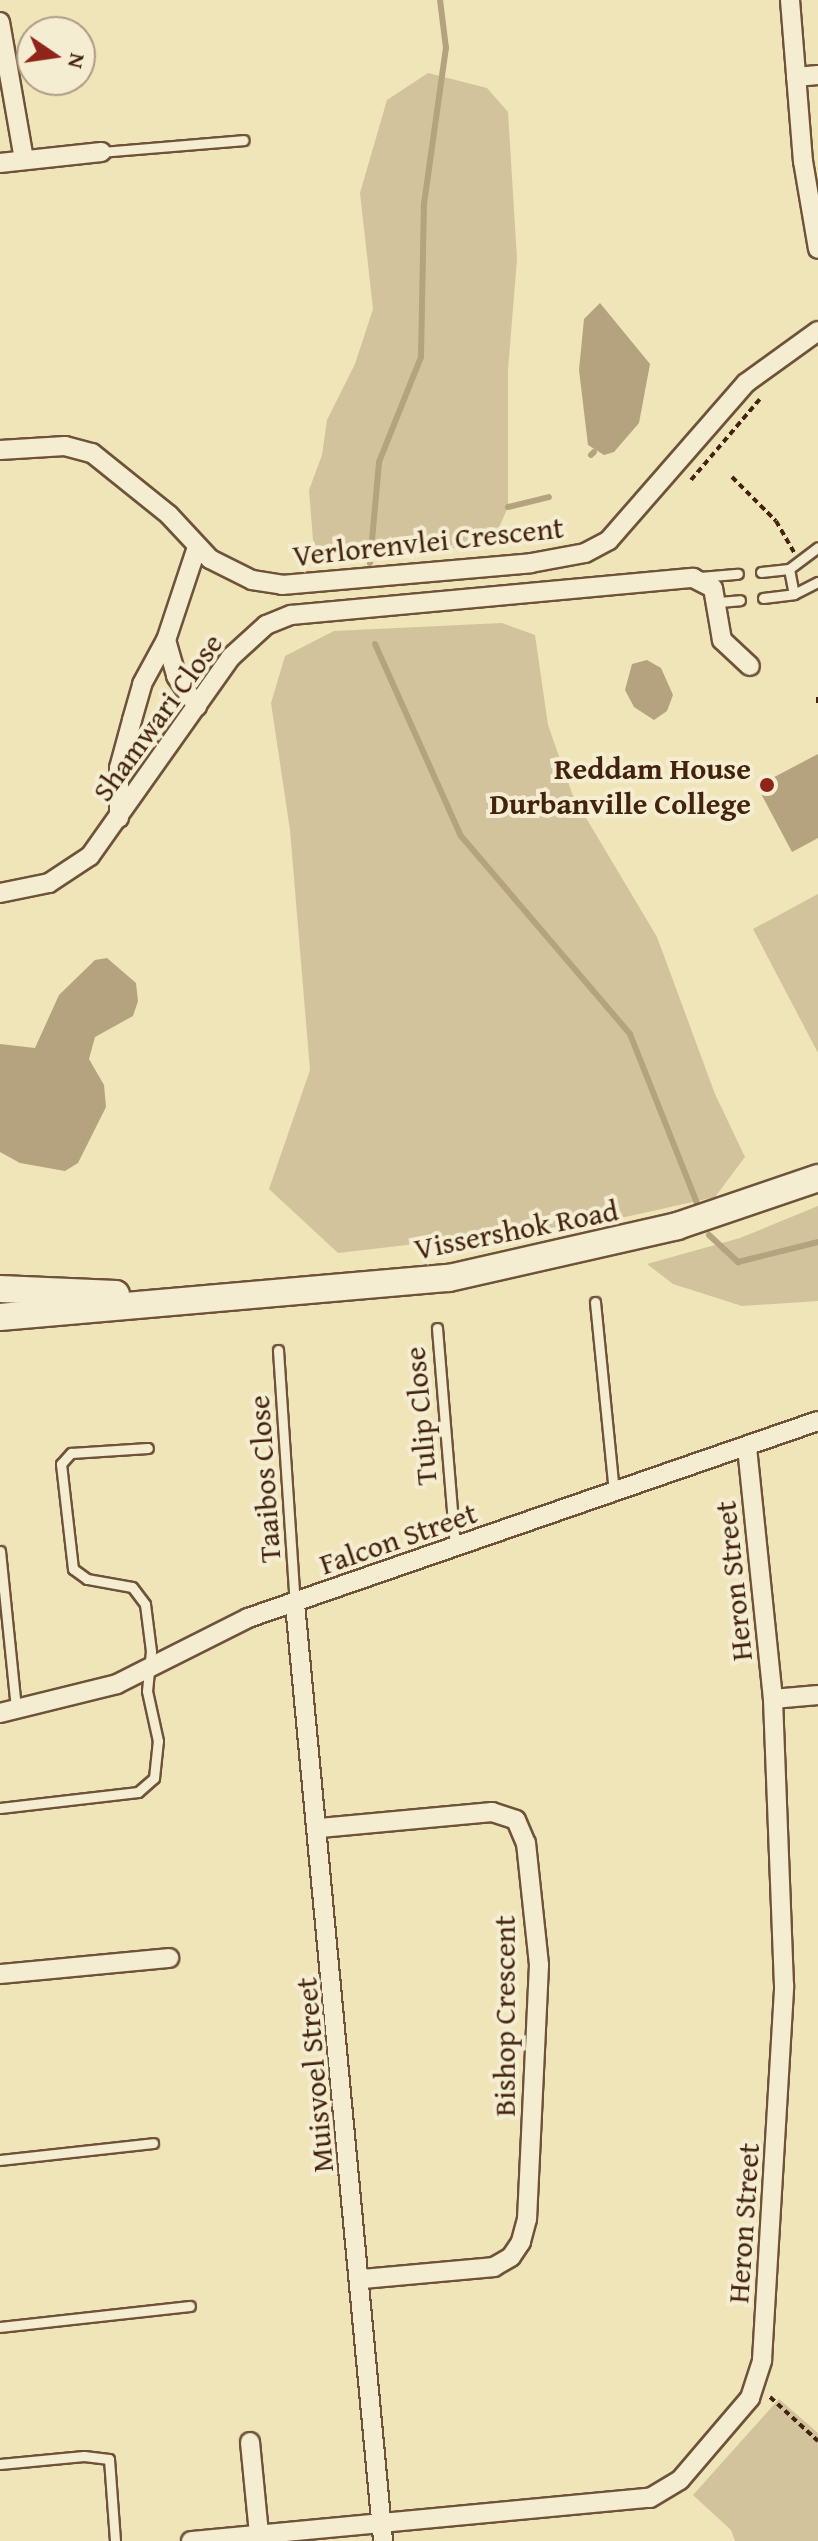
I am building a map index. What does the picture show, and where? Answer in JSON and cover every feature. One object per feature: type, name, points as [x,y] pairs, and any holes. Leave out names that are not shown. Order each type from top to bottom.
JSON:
[{"type":"main road","name":"Vissershok Road","points":[[218,1299],[340,1290],[498,1269],[719,1215],[818,1178]]},
{"type":"main road","points":[[0,1289],[218,1299]]},
{"type":"main road","points":[[0,1317],[218,1299]]},
{"type":"street","points":[[790,0],[796,77],[818,249]]},
{"type":"street","points":[[0,22],[24,160]]},
{"type":"street","points":[[796,77],[818,75]]},
{"type":"street","points":[[0,163],[101,152]]},
{"type":"street","name":"Verlorenvlei Crescent","points":[[0,450],[65,446],[92,453],[169,515],[197,547],[238,576],[282,585],[531,563],[585,553],[620,531],[746,383],[818,331]]},
{"type":"street","points":[[119,818],[119,768],[142,684],[166,640],[197,547]]},
{"type":"street","points":[[693,578],[707,583],[719,602],[722,640],[750,666]]},
{"type":"street","name":"Shamwari Close","points":[[0,893],[32,889],[64,875],[90,856],[197,706],[253,635],[291,615],[693,578]]},
{"type":"street","points":[[166,640],[176,676],[197,706]]},
{"type":"street","name":"Falcon Street","points":[[8,1713],[149,1671],[232,1626],[818,1421]]},
{"type":"street","name":"Heron Street","points":[[191,2541],[259,2534],[382,2532],[650,2498],[680,2480],[742,2411],[757,2384],[784,1986],[773,1699],[747,1448]]},
{"type":"street","name":"Muisvoel Street","points":[[295,1604],[320,1828],[382,2532]]},
{"type":"street","points":[[773,1699],[818,1695]]},
{"type":"street","name":"Bishop Crescent","points":[[320,1828],[492,1812],[516,1820],[526,1843],[539,1965],[527,2219],[521,2242],[511,2257],[494,2267],[361,2279]]},
{"type":"street","points":[[0,1974],[169,1958]]},
{"type":"street","points":[[250,2442],[259,2534]]},
{"type":"lane","points":[[101,152],[243,140]]},
{"type":"lane","points":[[761,572],[789,569],[818,547]]},
{"type":"lane","points":[[789,569],[794,594]]},
{"type":"lane","points":[[693,578],[738,574]]},
{"type":"lane","points":[[763,598],[794,594],[818,582]]},
{"type":"lane","points":[[719,602],[740,600]]},
{"type":"lane","points":[[595,1302],[614,1494]]},
{"type":"lane","name":"Tulip Close","points":[[437,1328],[455,1548]]},
{"type":"lane","name":"Taaibos Close","points":[[278,1350],[295,1604]]},
{"type":"lane","points":[[0,1808],[145,1787],[159,1764],[156,1712],[147,1691],[149,1635],[139,1593],[120,1582],[87,1579],[73,1569],[61,1464],[71,1453],[148,1448]]},
{"type":"lane","points":[[0,1551],[8,1713]]},
{"type":"lane","points":[[0,2160],[153,2143]]},
{"type":"lane","points":[[0,2327],[190,2306]]},
{"type":"lane","points":[[0,2464],[84,2456],[109,2459],[115,2541]]},
{"type":"path","points":[[691,480],[768,390]]},
{"type":"path","points":[[732,477],[776,521]]},
{"type":"path","points":[[818,697],[818,706]]},
{"type":"path","points":[[757,2384],[818,2441]]},
{"type":"shaded area","points":[[428,73],[487,88],[508,112],[517,259],[508,370],[508,507],[491,546],[320,555],[313,540],[309,490],[322,455],[327,420],[355,364],[373,309],[360,193],[387,100]]},
{"type":"shaded area","points":[[600,303],[650,364],[639,423],[614,452],[604,455],[588,445],[579,370],[584,319]]},
{"type":"shaded area","points":[[502,623],[535,635],[548,725],[573,796],[657,937],[715,1094],[745,1157],[715,1197],[603,1222],[338,1253],[269,1189],[310,1070],[290,830],[271,703],[285,656],[334,631]]},
{"type":"shaded area","points":[[647,660],[661,668],[673,695],[667,711],[654,720],[634,707],[625,690],[632,664]]},
{"type":"shaded area","points":[[818,754],[818,838],[792,852],[757,786]]},
{"type":"shaded area","points":[[818,894],[818,1053],[753,929]]},
{"type":"shaded area","points":[[107,958],[136,983],[138,1001],[133,1016],[95,1037],[89,1059],[104,1085],[106,1107],[78,1163],[65,1171],[20,1163],[0,1152],[0,1044],[35,1048],[59,995],[95,960]]},
{"type":"shaded area","points":[[818,1206],[818,1301],[742,1306],[673,1284],[647,1264],[740,1238]]},
{"type":"shaded area","points":[[779,2399],[818,2433],[818,2541],[735,2541],[731,2530],[693,2495]]},
{"type":"waterway","points":[[370,563],[379,462],[421,357],[424,204],[446,48],[440,0]]},
{"type":"waterway","points":[[591,455],[594,452]]},
{"type":"waterway","points":[[508,507],[549,497]]},
{"type":"waterway","points":[[375,644],[461,836],[630,1034],[697,1203]]},
{"type":"waterway","points":[[709,1235],[738,1262],[818,1242]]},
{"type":"place","name":"Reddam House Durbanville College","points":[[767,785]]}]
